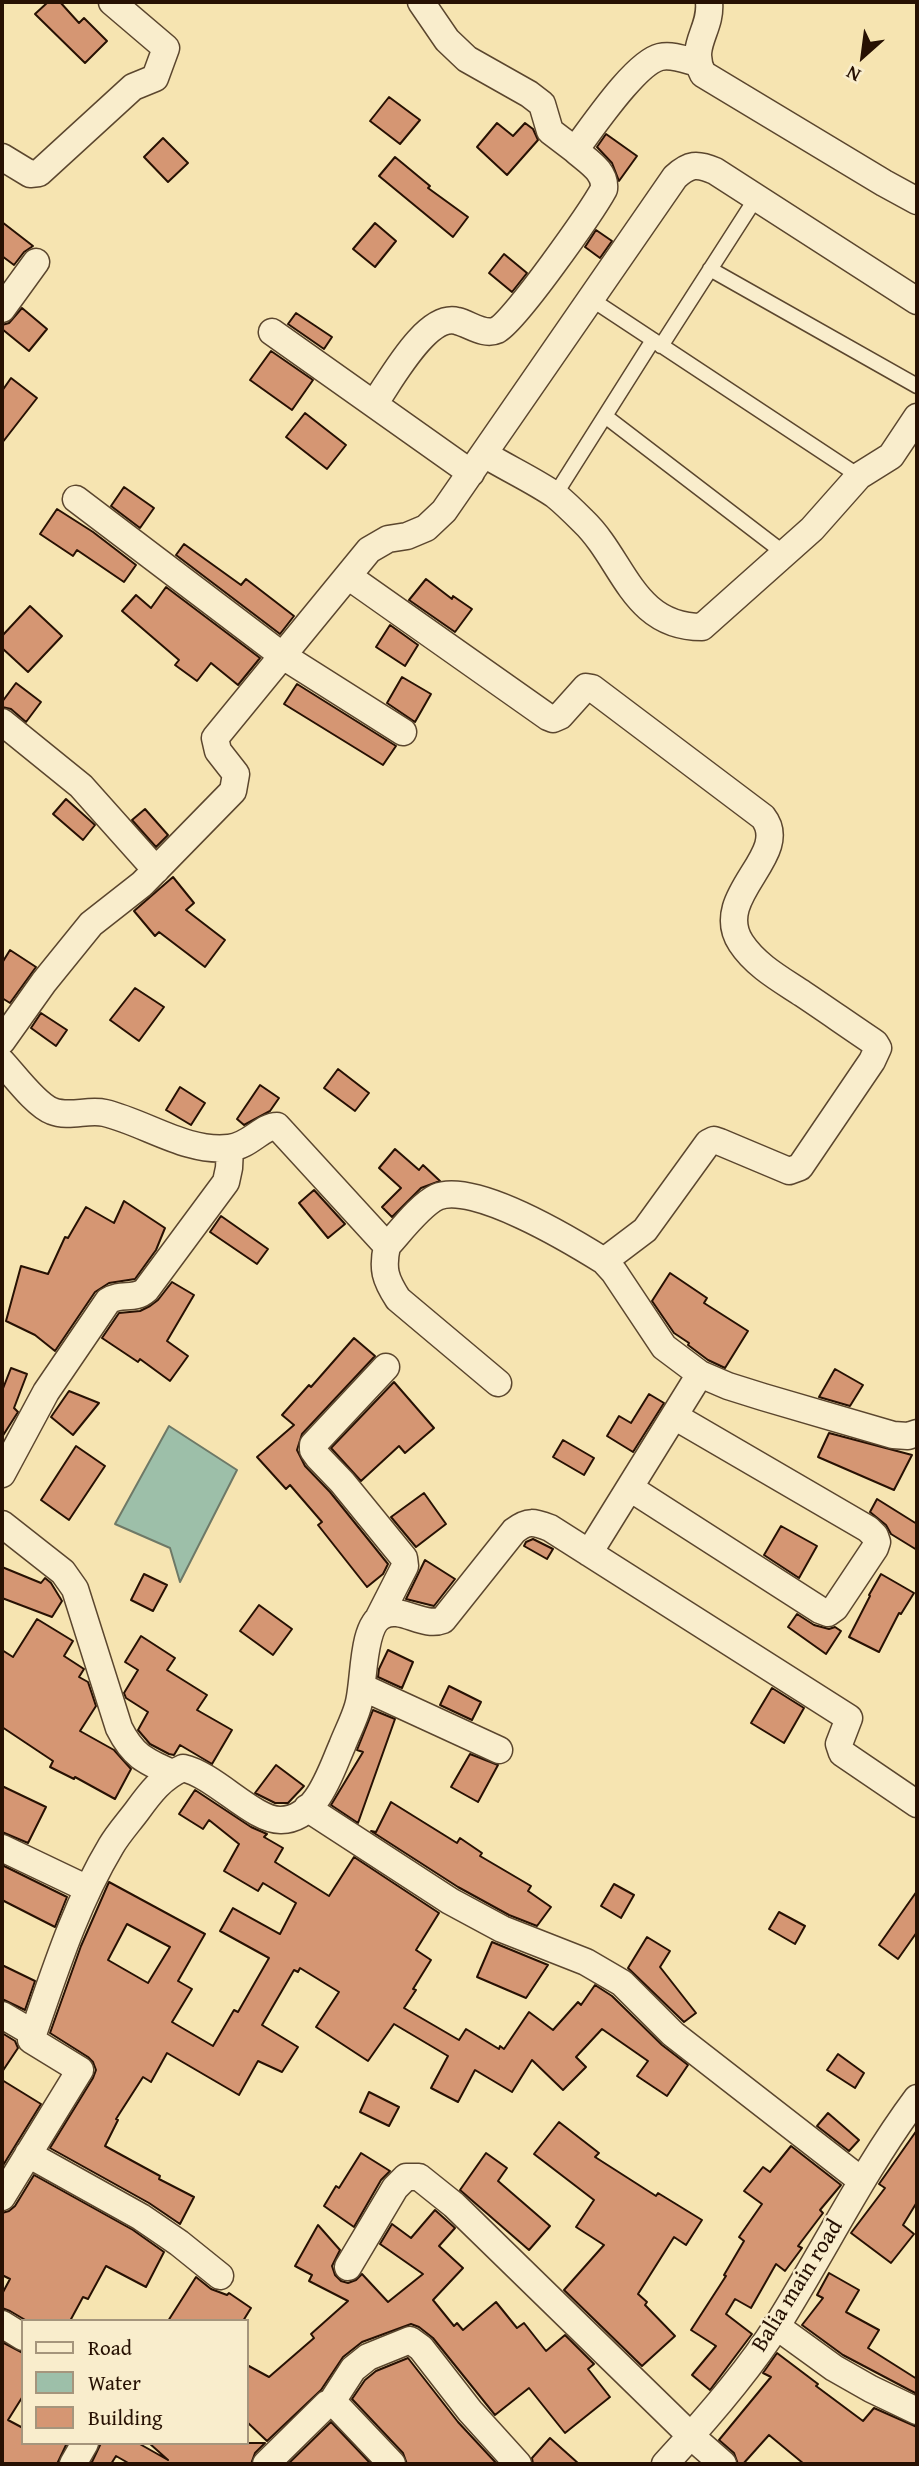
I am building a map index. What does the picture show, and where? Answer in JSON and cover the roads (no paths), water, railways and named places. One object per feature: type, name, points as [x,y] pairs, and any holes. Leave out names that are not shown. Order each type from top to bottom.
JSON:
[{"type":"street","points":[[2,157],[30,174],[39,173],[133,87],[155,78],[166,48],[112,2]]},
{"type":"street","points":[[374,404],[421,337],[434,325],[456,320],[486,332],[495,331],[505,325],[544,276],[604,189],[605,180],[602,173],[550,131],[542,104],[467,59],[447,40],[421,2]]},
{"type":"street","points":[[709,2],[708,15],[698,47],[697,63],[704,74],[917,201]]},
{"type":"street","points":[[575,150],[634,75],[647,63],[659,57],[673,57],[697,63]]},
{"type":"street","points":[[2,1041],[85,931],[156,870],[233,791],[236,774],[218,751],[215,738],[369,550],[388,539],[407,536],[426,528],[444,511],[675,177],[687,166],[701,164],[917,301]]},
{"type":"street","points":[[2,309],[36,262]]},
{"type":"street","points":[[272,332],[374,404],[478,464],[555,495],[606,547],[631,591],[664,619],[684,627],[702,627],[812,530],[859,476],[891,456],[917,417]]},
{"type":"street","points":[[76,499],[283,656],[403,732]]},
{"type":"street","points":[[348,576],[548,717],[553,719],[560,716],[581,690],[586,687],[593,688],[763,817],[771,827],[771,840],[735,907],[733,925],[741,943],[764,967],[875,1043],[878,1048],[872,1061],[800,1167],[789,1171],[714,1140],[708,1143],[645,1230],[604,1261]]},
{"type":"street","points":[[2,722],[81,786],[156,870]]},
{"type":"street","points":[[2,1062],[50,1111],[62,1113],[94,1110],[116,1115],[196,1144],[230,1148],[249,1142],[270,1126],[277,1126],[387,1246]]},
{"type":"street","points":[[2,1474],[46,1392],[108,1301],[121,1295],[135,1297],[146,1290],[226,1182],[230,1148]]},
{"type":"street","points":[[498,1383],[398,1299],[388,1284],[383,1264],[387,1246],[418,1212],[437,1197],[461,1194],[493,1203],[604,1261],[664,1347],[701,1374],[763,1398],[893,1435],[908,1436],[917,1433]]},
{"type":"street","points":[[2,2197],[80,2070],[31,2040],[62,1949],[88,1889],[112,1844],[152,1792],[172,1773],[183,1768],[197,1771],[265,1817],[280,1820],[297,1817],[324,1790],[358,1706],[370,1630],[405,1566],[404,1558],[318,1457],[313,1446],[386,1367]]},
{"type":"street","points":[[589,1553],[701,1374]]},
{"type":"street","points":[[629,1488],[828,1613],[835,1608],[875,1548],[875,1536],[868,1529],[674,1416]]},
{"type":"street","points":[[379,1617],[392,1612],[430,1623],[443,1620],[514,1531],[523,1523],[537,1523],[550,1528],[849,1718],[839,1744],[842,1753],[917,1804]]},
{"type":"street","points":[[2,1524],[63,1572],[75,1589],[119,1728],[128,1746],[141,1759],[172,1773]]},
{"type":"street","points":[[362,1687],[499,1750]]},
{"type":"street","points":[[307,1808],[450,1901],[502,1929],[586,1962],[622,1983],[673,2034],[862,2181]]},
{"type":"street","points":[[2,1848],[88,1889]]},
{"type":"street","points":[[2,2015],[33,2033]]},
{"type":"street","name":"Balia main road","points":[[664,2464],[691,2436],[776,2326],[862,2181],[917,2098]]},
{"type":"street","points":[[28,2154],[141,2217],[220,2276]]},
{"type":"street","points":[[348,2267],[395,2188],[406,2176],[419,2177],[454,2205],[723,2464]]},
{"type":"street","points":[[2,2324],[21,2336]]},
{"type":"street","points":[[776,2326],[834,2368],[917,2411]]},
{"type":"street","points":[[266,2464],[331,2403],[353,2370],[368,2357],[410,2340],[421,2348],[470,2411],[518,2464]]},
{"type":"street","points":[[331,2403],[336,2405],[392,2464]]},
{"type":"street","points":[[73,2464],[84,2445]]},
{"type":"lane","points":[[555,495],[605,416],[710,270],[756,198]]},
{"type":"lane","points":[[710,270],[917,386]]},
{"type":"lane","points":[[591,299],[859,476]]},
{"type":"lane","points":[[605,416],[784,553]]},
{"type":"water","points":[[169,1426],[237,1470],[180,1582],[170,1548],[115,1524]]}]
